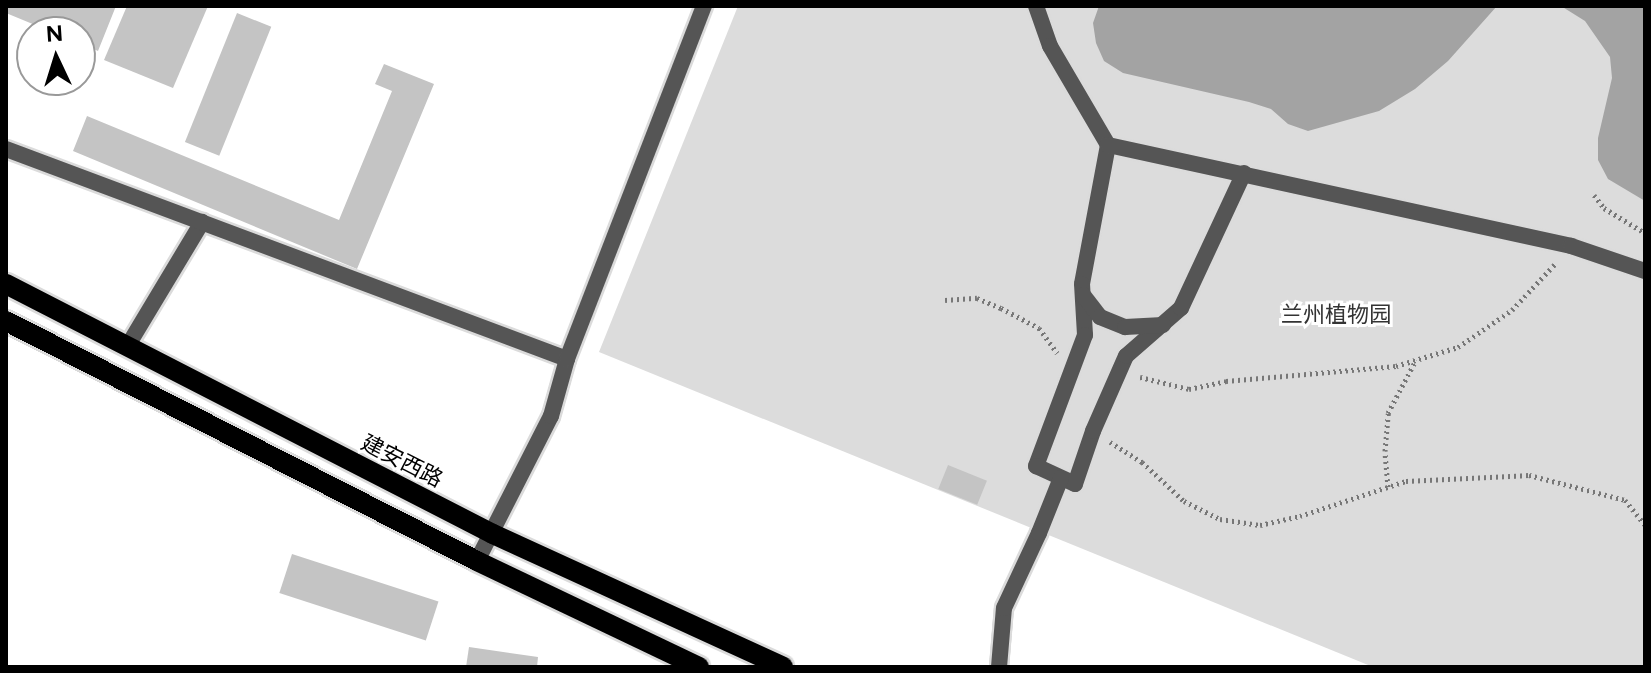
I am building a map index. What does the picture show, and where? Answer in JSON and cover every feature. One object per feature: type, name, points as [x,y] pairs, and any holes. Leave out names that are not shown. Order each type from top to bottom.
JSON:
[{"type":"main road","name":"建安西路","points":[[6,284],[493,534],[783,667]]},
{"type":"main road","points":[[6,321],[477,561],[699,667]]},
{"type":"street","points":[[477,561],[551,416],[567,359],[704,6]]},
{"type":"street","points":[[1036,6],[1050,46],[1108,145],[1083,295],[1085,335],[1036,466],[1075,484],[1093,431],[1126,356],[1181,308],[1244,173]]},
{"type":"street","points":[[1108,145],[1571,246],[1645,271]]},
{"type":"street","points":[[6,149],[567,359]]},
{"type":"street","points":[[127,347],[202,222]]},
{"type":"street","points":[[1083,295],[1100,317],[1125,327],[1163,325]]},
{"type":"street","points":[[999,667],[1004,608],[1061,478]]},
{"type":"path","points":[[1594,195],[1604,208],[1645,233]]},
{"type":"path","points":[[1119,372],[1189,389],[1226,381],[1396,366],[1458,347],[1512,310],[1571,246]]},
{"type":"path","points":[[945,300],[977,298],[1039,328],[1054,344],[1066,381]]},
{"type":"path","points":[[1388,487],[1385,451],[1388,413],[1416,360]]},
{"type":"path","points":[[1093,431],[1142,462],[1184,501],[1220,519],[1260,525],[1300,516],[1406,481],[1529,475],[1625,500],[1645,525]]},
{"type":"green space","name":"兰州植物园","points":[[738,6],[1645,6],[1645,667],[1373,667],[599,352]]},
{"type":"shaded area","points":[[1099,6],[1497,6],[1448,61],[1415,89],[1379,111],[1308,131],[1288,124],[1271,109],[1249,102],[1123,73],[1104,61],[1096,43],[1093,23]]},
{"type":"shaded area","points":[[1561,6],[1645,6],[1645,201],[1608,179],[1598,160],[1598,138],[1612,78],[1610,57],[1585,21]]},
{"type":"building","points":[[6,6],[116,6],[98,51],[96,16],[16,17],[6,13]]},
{"type":"building","points":[[127,6],[208,6],[173,88],[104,60]]},
{"type":"building","points":[[237,13],[271,27],[219,156],[185,142]]},
{"type":"building","points":[[384,64],[434,84],[357,269],[73,151],[87,116],[339,220],[392,91],[375,84]]},
{"type":"building","points":[[948,465],[987,481],[977,505],[938,489]]},
{"type":"building","points":[[292,554],[438,602],[426,641],[279,593]]},
{"type":"building","points":[[469,647],[538,657],[537,667],[466,667]]}]
